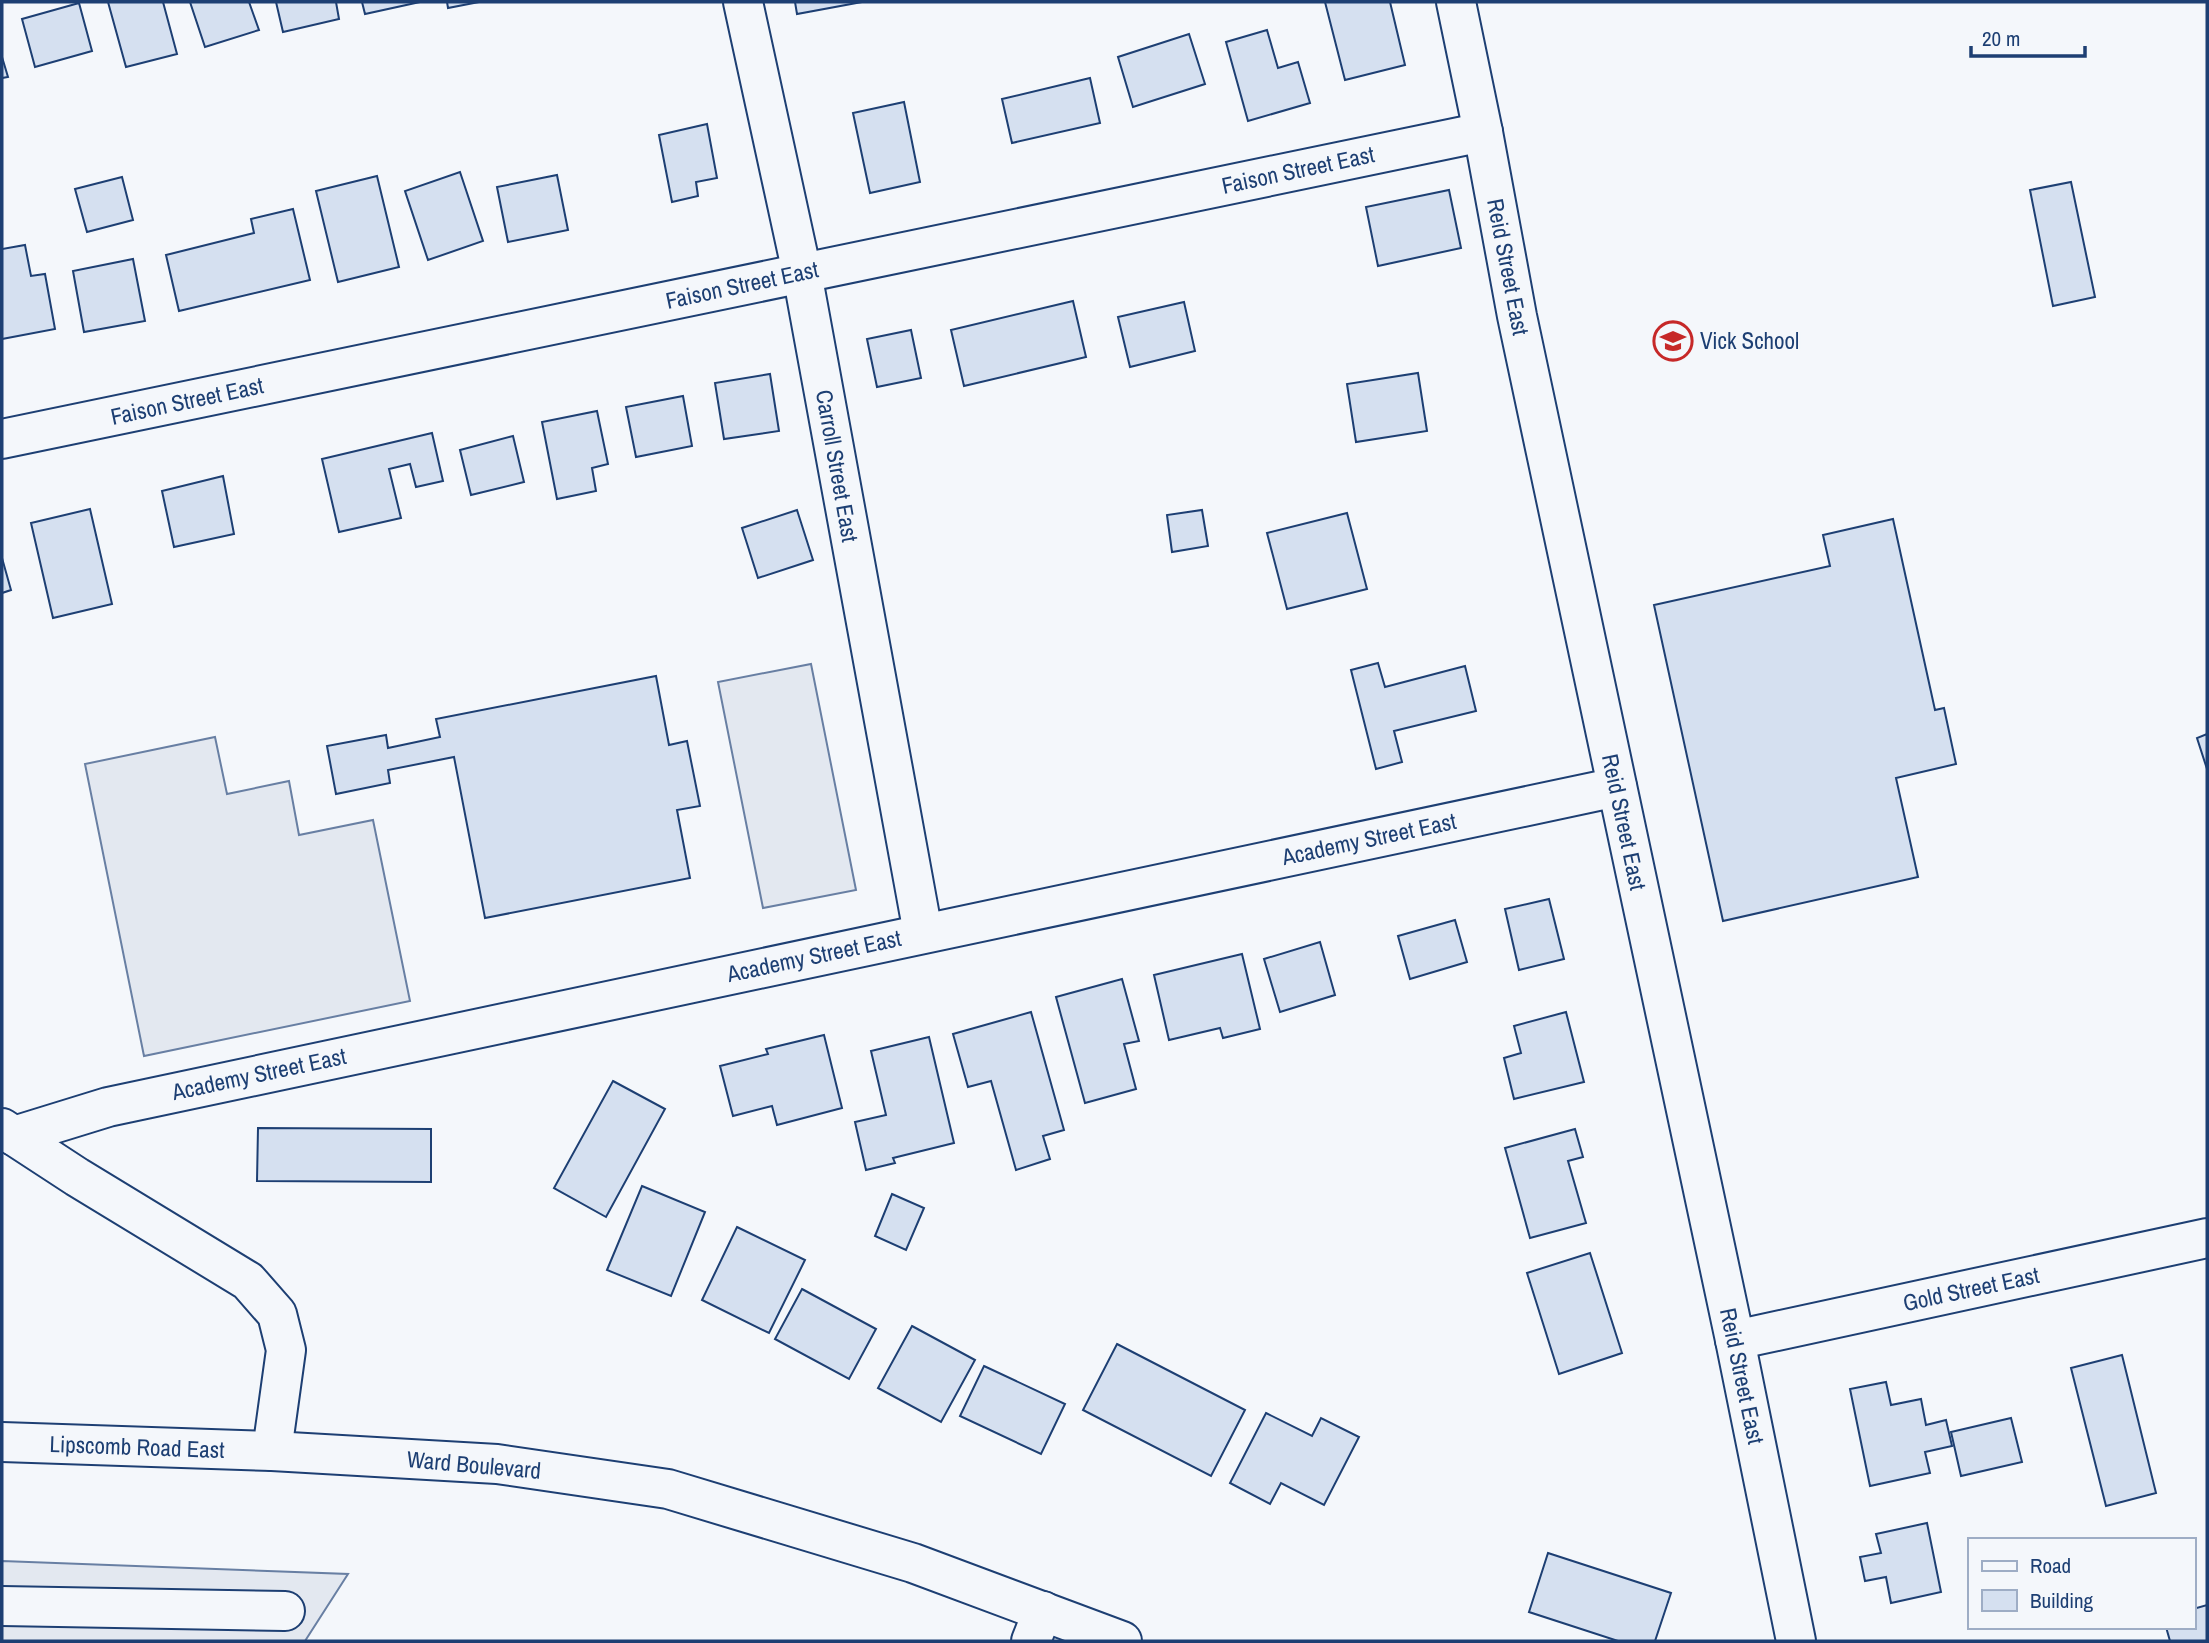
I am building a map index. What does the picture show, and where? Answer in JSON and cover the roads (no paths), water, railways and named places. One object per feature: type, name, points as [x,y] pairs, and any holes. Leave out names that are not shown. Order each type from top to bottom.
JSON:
[{"type":"street","name":"Carroll Street East","points":[[743,2],[802,272],[923,933]]},
{"type":"street","name":"Reid Street East","points":[[1455,2],[1483,132],[1517,316],[1735,1340],[1796,1641]]},
{"type":"street","name":"Faison Street East","points":[[2,439],[1483,132]]},
{"type":"street","name":"Academy Street East","points":[[8,1132],[108,1107],[1617,787]]},
{"type":"street","points":[[8,1132],[248,1281],[277,1314],[286,1350],[272,1451]]},
{"type":"street","name":"Gold Street East","points":[[1735,1340],[2207,1238]]},
{"type":"street","name":"Lipscomb Road East","points":[[2,1442],[272,1451]]},
{"type":"street","name":"Ward Boulevard","points":[[272,1451],[497,1464],[668,1489],[913,1563],[1037,1626],[1122,1641]]},
{"type":"street","points":[[2,1606],[285,1611],[266,1641]]},
{"type":"place","name":"Vick School","points":[[1673,341]]}]
